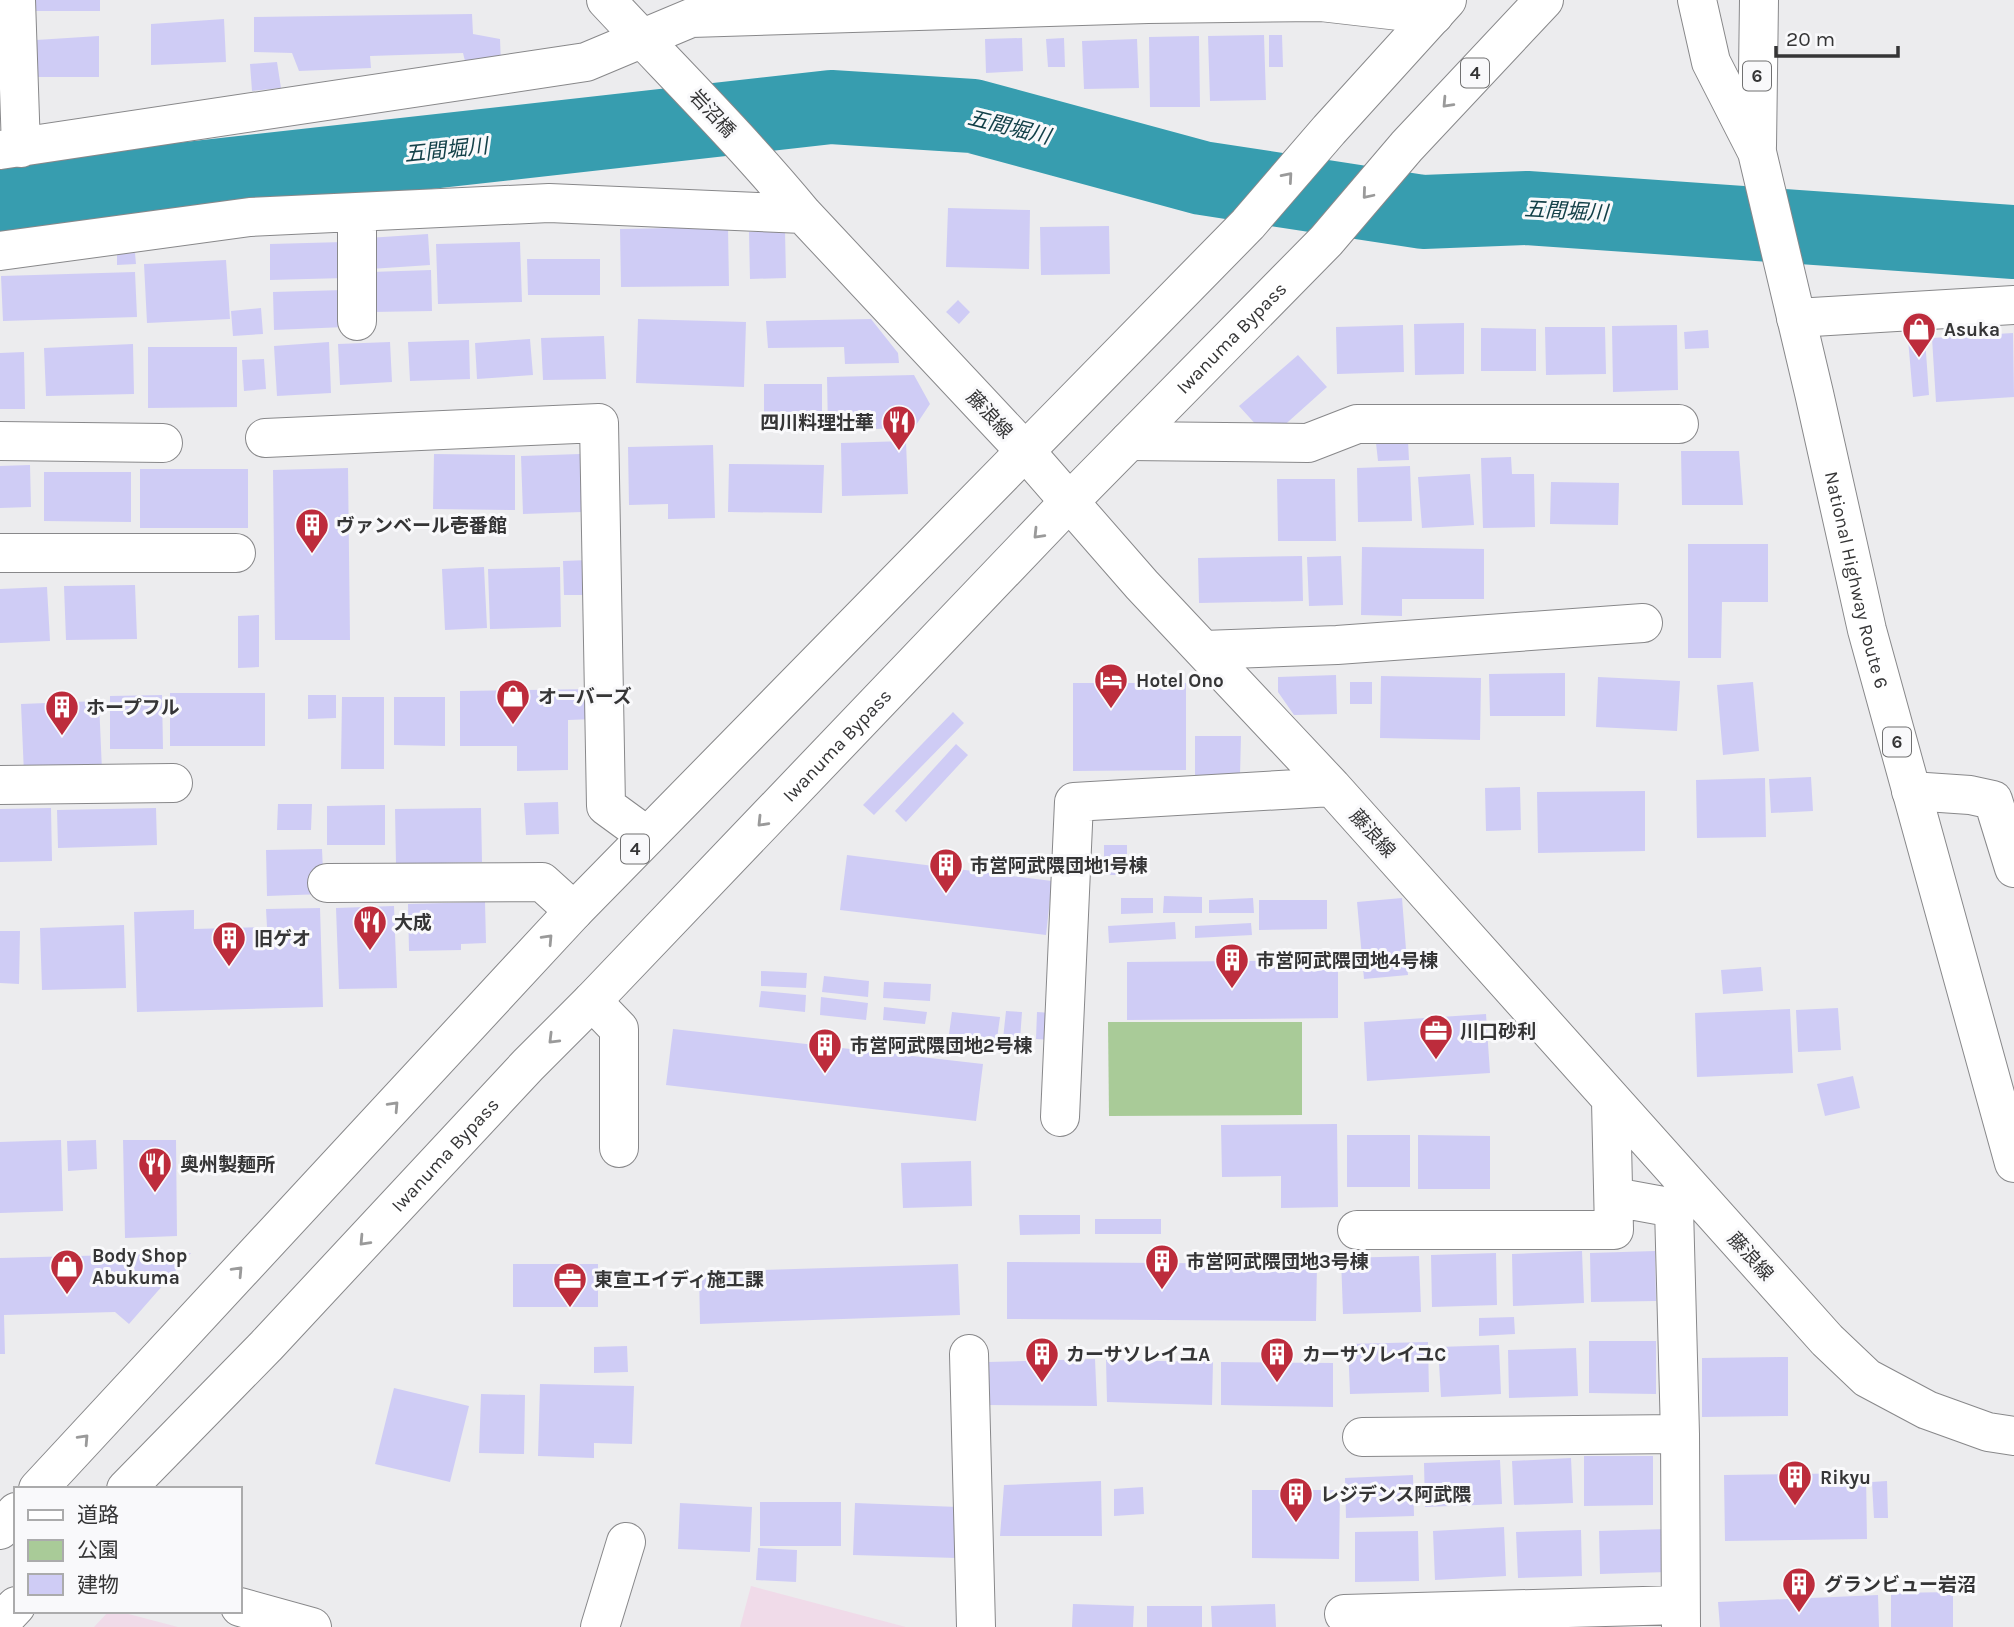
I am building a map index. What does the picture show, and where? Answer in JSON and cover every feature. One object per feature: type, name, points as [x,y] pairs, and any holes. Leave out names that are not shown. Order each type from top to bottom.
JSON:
[{"type":"main road","points":[[16,0],[10,149],[586,62],[650,46],[691,18],[1321,1],[1440,7]]},
{"type":"main road","points":[[606,0],[650,46]]},
{"type":"main road","points":[[1672,0],[1711,62]]},
{"type":"main road","name":"National Highway Route 6","points":[[1697,0],[1711,62],[1757,152],[1867,630],[2014,1163]]},
{"type":"main road","name":"6","points":[[1757,152],[1759,0]]},
{"type":"main road","name":"Iwanuma Bypass","points":[[128,1487],[266,1346],[528,1065],[1069,502],[1326,241],[1407,146],[1546,2]]},
{"type":"main road","name":"4","points":[[40,1487],[574,911],[1248,224],[1440,7]]},
{"type":"main road","name":"岩沼橋","points":[[650,46],[769,173]]},
{"type":"main road","name":"藤浪線","points":[[769,173],[803,214],[1025,452],[1142,585],[1332,787],[1827,1340],[1867,1378],[1927,1410],[1988,1432],[2014,1436]]},
{"type":"main road","points":[[0,251],[250,217],[549,203],[803,214]]},
{"type":"main road","points":[[357,212],[357,321]]},
{"type":"main road","points":[[1796,318],[2014,305]]},
{"type":"main road","points":[[265,438],[598,423],[606,806],[647,836]]},
{"type":"main road","points":[[1129,441],[1308,443],[1357,424],[1679,424]]},
{"type":"main road","points":[[0,440],[163,443]]},
{"type":"main road","points":[[0,553],[236,553]]},
{"type":"main road","points":[[1204,650],[1337,645],[1643,623]]},
{"type":"main road","points":[[0,785],[173,783]]},
{"type":"main road","points":[[1060,1117],[1074,802],[1332,787]]},
{"type":"main road","points":[[1910,791],[1970,795],[1993,800],[2014,868]]},
{"type":"main road","points":[[327,883],[542,882],[574,911]]},
{"type":"main road","points":[[592,1001],[619,1029],[619,1148]]},
{"type":"main road","points":[[1357,1230],[1614,1230],[1611,1101]]},
{"type":"main road","points":[[1344,1614],[1680,1616],[1680,1434],[1674,1208],[1614,1197]]},
{"type":"main road","points":[[970,1353],[976,1627]]},
{"type":"main road","points":[[1362,1437],[1680,1434]]},
{"type":"main road","points":[[600,1627],[626,1542]]},
{"type":"main road","points":[[0,1623],[14,1608]]},
{"type":"main road","points":[[242,1608],[312,1627]]},
{"type":"shaded area","points":[[751,1586],[906,1627],[740,1627]]},
{"type":"shaded area","points":[[107,1613],[125,1613],[178,1627],[94,1627]]},
{"type":"green space","points":[[1108,1022],[1302,1022],[1302,1115],[1109,1116]]},
{"type":"building","points":[[32,0],[100,0],[100,11],[32,11]]},
{"type":"building","points":[[472,14],[473,34],[500,39],[501,64],[466,65],[463,53],[370,56],[371,68],[299,71],[292,53],[254,52],[254,17]]},
{"type":"building","points":[[224,19],[226,62],[151,65],[151,24]]},
{"type":"building","points":[[1264,35],[1266,100],[1210,101],[1208,36]]},
{"type":"building","points":[[1269,35],[1282,35],[1283,67],[1269,67]]},
{"type":"building","points":[[99,36],[99,77],[36,77],[36,40]]},
{"type":"building","points":[[1199,36],[1200,107],[1150,107],[1149,37]]},
{"type":"building","points":[[1022,38],[1023,71],[986,73],[985,39]]},
{"type":"building","points":[[1064,38],[1065,67],[1048,67],[1046,39]]},
{"type":"building","points":[[1137,39],[1139,88],[1084,89],[1082,41]]},
{"type":"building","points":[[277,62],[281,88],[252,91],[250,64]]},
{"type":"building","points":[[948,208],[1030,210],[1029,269],[946,267]]},
{"type":"building","points":[[1109,226],[1110,274],[1041,275],[1040,227]]},
{"type":"building","points":[[728,227],[729,286],[621,287],[620,229]]},
{"type":"building","points":[[785,231],[786,278],[750,279],[749,232]]},
{"type":"building","points":[[428,234],[430,265],[370,269],[368,238]]},
{"type":"building","points":[[344,242],[345,278],[270,280],[270,244]]},
{"type":"building","points":[[520,242],[522,302],[438,304],[436,244]]},
{"type":"building","points":[[135,253],[136,264],[117,265],[117,254]]},
{"type":"building","points":[[527,259],[600,259],[600,295],[528,295]]},
{"type":"building","points":[[226,260],[230,319],[147,323],[144,264]]},
{"type":"building","points":[[431,270],[432,311],[372,312],[371,272]]},
{"type":"building","points":[[135,272],[137,317],[3,321],[1,276]]},
{"type":"building","points":[[344,290],[345,327],[274,330],[273,292]]},
{"type":"building","points":[[958,300],[970,312],[959,324],[946,312]]},
{"type":"building","points":[[261,308],[263,334],[233,336],[231,311]]},
{"type":"building","points":[[638,319],[746,322],[744,387],[636,383]]},
{"type":"building","points":[[871,319],[898,353],[899,363],[845,364],[844,347],[768,348],[766,321]]},
{"type":"building","points":[[1464,323],[1464,374],[1415,375],[1414,324]]},
{"type":"building","points":[[1403,325],[1404,372],[1337,374],[1336,327]]},
{"type":"building","points":[[1677,325],[1678,390],[1613,392],[1612,326]]},
{"type":"building","points":[[1545,327],[1605,327],[1606,374],[1546,375]]},
{"type":"building","points":[[1481,328],[1536,329],[1536,371],[1481,371]]},
{"type":"building","points":[[1708,330],[1709,348],[1685,349],[1684,332]]},
{"type":"building","points":[[2013,333],[2014,397],[1936,402],[1932,338]]},
{"type":"building","points":[[604,336],[606,379],[543,380],[541,338]]},
{"type":"building","points":[[1925,338],[1929,395],[1913,397],[1908,339]]},
{"type":"building","points":[[530,339],[533,375],[477,379],[475,343]]},
{"type":"building","points":[[469,340],[470,379],[410,381],[408,342]]},
{"type":"building","points":[[329,342],[331,393],[277,396],[274,346]]},
{"type":"building","points":[[390,342],[392,382],[340,385],[338,344]]},
{"type":"building","points":[[133,344],[134,394],[46,396],[44,348]]},
{"type":"building","points":[[148,347],[237,347],[237,407],[148,408]]},
{"type":"building","points":[[24,352],[25,409],[0,409],[0,353]]},
{"type":"building","points":[[1298,355],[1327,387],[1269,439],[1239,406]]},
{"type":"building","points":[[264,359],[266,389],[244,391],[242,360]]},
{"type":"building","points":[[914,375],[930,404],[914,428],[828,430],[827,377]]},
{"type":"building","points":[[764,384],[822,384],[822,423],[764,424]]},
{"type":"building","points":[[906,441],[908,494],[842,496],[841,443]]},
{"type":"building","points":[[1408,441],[1409,460],[1378,461],[1376,443]]},
{"type":"building","points":[[713,445],[715,518],[668,519],[668,504],[629,505],[628,447]]},
{"type":"building","points":[[1681,451],[1739,451],[1743,505],[1682,505]]},
{"type":"building","points":[[434,454],[515,455],[515,510],[433,509]]},
{"type":"building","points":[[580,454],[582,512],[523,514],[521,456]]},
{"type":"building","points":[[1511,457],[1512,474],[1534,474],[1535,527],[1483,528],[1481,458]]},
{"type":"building","points":[[729,464],[824,465],[822,513],[728,512]]},
{"type":"building","points":[[30,465],[31,507],[0,508],[0,466]]},
{"type":"building","points":[[1410,466],[1412,521],[1358,522],[1357,468]]},
{"type":"building","name":"ヴァンベール壱番館","points":[[348,468],[350,640],[275,640],[273,470]]},
{"type":"building","points":[[140,469],[248,469],[248,528],[140,528]]},
{"type":"building","points":[[44,472],[131,472],[131,522],[44,521]]},
{"type":"building","points":[[1470,474],[1474,525],[1422,528],[1418,477]]},
{"type":"building","points":[[1277,479],[1335,479],[1336,541],[1278,541]]},
{"type":"building","points":[[1551,482],[1619,483],[1618,525],[1550,524]]},
{"type":"building","points":[[1688,544],[1768,544],[1768,602],[1722,602],[1721,658],[1688,658]]},
{"type":"building","points":[[1362,547],[1484,549],[1484,599],[1402,599],[1402,616],[1361,615]]},
{"type":"building","points":[[1302,556],[1303,601],[1199,603],[1198,558]]},
{"type":"building","points":[[1341,556],[1343,605],[1309,606],[1307,557]]},
{"type":"building","points":[[589,560],[590,595],[564,595],[563,561]]},
{"type":"building","points":[[484,567],[487,628],[445,630],[442,569]]},
{"type":"building","points":[[560,567],[561,627],[490,629],[488,569]]},
{"type":"building","points":[[135,585],[137,639],[66,640],[64,586]]},
{"type":"building","points":[[47,587],[50,641],[0,643],[0,589]]},
{"type":"building","points":[[259,615],[259,667],[238,668],[238,616]]},
{"type":"building","points":[[1565,673],[1565,716],[1490,716],[1489,674]]},
{"type":"building","points":[[1336,675],[1337,714],[1294,715],[1278,692],[1278,677]]},
{"type":"building","points":[[1381,676],[1481,678],[1480,740],[1380,738]]},
{"type":"building","points":[[1598,677],[1680,681],[1677,731],[1596,727]]},
{"type":"building","points":[[1350,682],[1372,682],[1372,704],[1350,704]]},
{"type":"building","points":[[1753,682],[1759,751],[1723,755],[1717,685]]},
{"type":"building","points":[[1073,683],[1186,683],[1186,770],[1073,771]]},
{"type":"building","points":[[595,689],[595,719],[568,720],[568,770],[517,771],[517,746],[460,746],[460,691]]},
{"type":"building","points":[[170,693],[265,693],[265,746],[170,746]]},
{"type":"building","points":[[162,695],[163,749],[110,749],[110,696]]},
{"type":"building","points":[[308,695],[336,695],[336,718],[308,719]]},
{"type":"building","points":[[342,697],[384,697],[384,769],[341,769]]},
{"type":"building","points":[[394,697],[445,697],[445,746],[394,745]]},
{"type":"building","name":"ホープフル","points":[[99,701],[102,771],[24,774],[21,704]]},
{"type":"building","points":[[953,712],[964,723],[874,815],[863,805]]},
{"type":"building","points":[[1195,736],[1241,736],[1240,776],[1195,775]]},
{"type":"building","points":[[956,744],[968,755],[906,822],[895,811]]},
{"type":"building","points":[[1811,777],[1813,811],[1771,813],[1769,779]]},
{"type":"building","points":[[1765,778],[1766,837],[1697,838],[1696,780]]},
{"type":"building","points":[[1520,787],[1521,830],[1486,831],[1485,788]]},
{"type":"building","points":[[1645,791],[1645,851],[1538,853],[1537,792]]},
{"type":"building","points":[[558,802],[559,834],[526,835],[524,803]]},
{"type":"building","points":[[278,804],[312,804],[311,830],[277,830]]},
{"type":"building","points":[[385,805],[385,845],[327,845],[327,806]]},
{"type":"building","points":[[51,808],[52,861],[0,862],[0,809]]},
{"type":"building","points":[[156,808],[157,845],[58,848],[57,810]]},
{"type":"building","points":[[481,808],[482,862],[396,864],[395,809]]},
{"type":"building","points":[[1104,845],[1127,845],[1127,875],[1104,875]]},
{"type":"building","points":[[322,849],[324,894],[267,896],[266,850]]},
{"type":"building","name":"市営阿武隈団地1号棟","points":[[847,855],[1052,881],[1046,935],[840,910]]},
{"type":"building","points":[[1164,896],[1202,897],[1202,913],[1163,913]]},
{"type":"building","points":[[1121,898],[1153,898],[1153,913],[1121,914]]},
{"type":"building","points":[[1253,898],[1254,913],[1209,913],[1209,900]]},
{"type":"building","points":[[1402,898],[1408,975],[1364,979],[1357,902]]},
{"type":"building","points":[[1259,900],[1327,900],[1327,929],[1259,930]]},
{"type":"building","points":[[485,902],[486,943],[461,944],[461,950],[409,951],[408,904]]},
{"type":"building","points":[[394,906],[397,988],[339,989],[336,908]]},
{"type":"building","name":"旧ゲオ","points":[[320,908],[323,1007],[137,1012],[134,912],[194,910],[194,929],[267,927],[266,909]]},
{"type":"building","points":[[1175,922],[1176,939],[1109,943],[1108,926]]},
{"type":"building","points":[[1251,923],[1252,935],[1195,938],[1195,926]]},
{"type":"building","points":[[124,925],[126,988],[42,990],[40,928]]},
{"type":"building","points":[[0,931],[20,931],[19,984],[0,983]]},
{"type":"building","name":"市営阿武隈団地4号棟","points":[[1338,960],[1338,1018],[1127,1020],[1127,962]]},
{"type":"building","points":[[1761,967],[1763,991],[1723,994],[1721,970]]},
{"type":"building","points":[[761,971],[807,973],[806,988],[761,986]]},
{"type":"building","points":[[824,976],[869,981],[868,997],[822,992]]},
{"type":"building","points":[[884,982],[931,984],[930,1001],[883,998]]},
{"type":"building","points":[[761,991],[806,995],[805,1012],[759,1007]]},
{"type":"building","points":[[821,997],[868,1003],[866,1020],[820,1015]]},
{"type":"building","points":[[884,1007],[927,1012],[925,1024],[883,1020]]},
{"type":"building","points":[[1838,1008],[1841,1050],[1798,1052],[1796,1010]]},
{"type":"building","points":[[1790,1009],[1793,1073],[1697,1077],[1695,1013]]},
{"type":"building","points":[[1006,1011],[1022,1012],[1020,1040],[1003,1039]]},
{"type":"building","points":[[952,1012],[1000,1017],[997,1039],[949,1034]]},
{"type":"building","points":[[1037,1012],[1052,1013],[1050,1040],[1036,1039]]},
{"type":"building","points":[[1486,1014],[1490,1073],[1367,1081],[1364,1022]]},
{"type":"building","name":"市営阿武隈団地2号棟","points":[[673,1029],[983,1064],[976,1121],[666,1085]]},
{"type":"building","points":[[1853,1076],[1860,1108],[1825,1116],[1817,1084]]},
{"type":"building","points":[[1337,1124],[1338,1207],[1281,1208],[1281,1176],[1222,1177],[1221,1125]]},
{"type":"building","points":[[1347,1135],[1410,1135],[1410,1187],[1347,1187]]},
{"type":"building","points":[[1418,1135],[1490,1136],[1490,1189],[1418,1189]]},
{"type":"building","points":[[61,1140],[63,1211],[0,1213],[0,1142]]},
{"type":"building","points":[[96,1140],[97,1169],[68,1171],[67,1141]]},
{"type":"building","points":[[123,1140],[176,1140],[177,1236],[125,1238]]},
{"type":"building","points":[[971,1161],[972,1206],[903,1208],[901,1163]]},
{"type":"building","points":[[1019,1215],[1080,1215],[1080,1234],[1020,1235]]},
{"type":"building","points":[[1095,1219],[1161,1219],[1161,1234],[1095,1234]]},
{"type":"building","points":[[1582,1251],[1584,1303],[1513,1306],[1512,1254]]},
{"type":"building","points":[[1655,1251],[1656,1301],[1591,1302],[1590,1253]]},
{"type":"building","points":[[191,1253],[129,1324],[115,1312],[4,1315],[5,1354],[0,1354],[0,1258]]},
{"type":"building","points":[[1496,1253],[1497,1305],[1432,1307],[1431,1255]]},
{"type":"building","points":[[1419,1256],[1421,1312],[1343,1314],[1341,1258]]},
{"type":"building","name":"市営阿武隈団地3号棟","points":[[1007,1262],[1317,1264],[1316,1321],[1007,1319]]},
{"type":"building","points":[[513,1264],[598,1264],[598,1307],[513,1307]]},
{"type":"building","points":[[958,1264],[960,1315],[700,1324],[699,1272]]},
{"type":"building","points":[[1514,1317],[1515,1334],[1479,1336],[1479,1318]]},
{"type":"building","points":[[1589,1341],[1656,1341],[1656,1394],[1589,1393]]},
{"type":"building","points":[[1428,1342],[1429,1392],[1350,1394],[1348,1344]]},
{"type":"building","points":[[1499,1345],[1501,1394],[1441,1397],[1438,1347]]},
{"type":"building","points":[[627,1346],[628,1372],[594,1373],[594,1347]]},
{"type":"building","points":[[1576,1348],[1578,1396],[1509,1398],[1508,1350]]},
{"type":"building","points":[[1788,1357],[1788,1416],[1702,1417],[1702,1358]]},
{"type":"building","name":"カーサソレイユA","points":[[1095,1359],[1097,1406],[987,1405],[989,1362]]},
{"type":"building","points":[[1106,1360],[1213,1362],[1212,1405],[1107,1402]]},
{"type":"building","name":"カーサソレイユC","points":[[1221,1362],[1333,1363],[1333,1407],[1221,1405]]},
{"type":"building","points":[[540,1384],[634,1386],[632,1444],[594,1443],[594,1458],[538,1456]]},
{"type":"building","points":[[394,1388],[469,1406],[450,1482],[375,1464]]},
{"type":"building","points":[[481,1394],[525,1395],[524,1454],[479,1453]]},
{"type":"building","points":[[1584,1456],[1653,1456],[1653,1505],[1584,1506]]},
{"type":"building","points":[[1571,1458],[1573,1503],[1514,1505],[1512,1461]]},
{"type":"building","points":[[1500,1460],[1502,1504],[1425,1507],[1424,1463]]},
{"type":"building","name":"Rikyu","points":[[1866,1473],[1867,1539],[1725,1541],[1724,1475]]},
{"type":"building","points":[[1413,1475],[1414,1516],[1346,1518],[1345,1478]]},
{"type":"building","points":[[1101,1481],[1102,1536],[1000,1536],[1004,1485]]},
{"type":"building","points":[[1887,1481],[1888,1518],[1874,1518],[1872,1482]]},
{"type":"building","points":[[1143,1487],[1144,1514],[1114,1516],[1114,1489]]},
{"type":"building","name":"レジデンス阿武隈","points":[[1252,1490],[1340,1490],[1339,1559],[1252,1558]]},
{"type":"building","points":[[760,1502],[841,1502],[841,1546],[760,1546]]},
{"type":"building","points":[[680,1503],[752,1507],[750,1552],[678,1549]]},
{"type":"building","points":[[855,1503],[958,1507],[957,1558],[853,1555]]},
{"type":"building","points":[[1504,1527],[1506,1576],[1435,1580],[1433,1531]]},
{"type":"building","points":[[1667,1529],[1668,1572],[1600,1574],[1599,1531]]},
{"type":"building","points":[[1581,1530],[1582,1576],[1518,1578],[1516,1532]]},
{"type":"building","points":[[1418,1531],[1419,1581],[1355,1582],[1355,1532]]},
{"type":"building","points":[[758,1548],[797,1550],[796,1582],[756,1580]]},
{"type":"building","points":[[1953,1592],[1953,1627],[1891,1627],[1891,1593]]},
{"type":"building","name":"グランビュー岩沼","points":[[1878,1595],[1879,1627],[1720,1627],[1718,1602]]},
{"type":"building","points":[[1073,1604],[1134,1606],[1133,1627],[1072,1627]]},
{"type":"building","points":[[1275,1604],[1276,1627],[1212,1627],[1211,1606]]},
{"type":"building","points":[[1147,1606],[1202,1606],[1202,1627],[1147,1627]]},
{"type":"waterway","name":"五間堀川","points":[[0,200],[831,107],[973,116],[1202,178],[1423,212],[1527,208],[2014,242]]},
{"type":"place","name":"Asuka","points":[[1919,359]]},
{"type":"place","name":"四川料理壮華","points":[[899,452]]},
{"type":"place","name":"ヴァンベール壱番館","points":[[312,555]]},
{"type":"place","name":"Hotel Ono","points":[[1111,710]]},
{"type":"place","name":"オーバーズ","points":[[513,726]]},
{"type":"place","name":"ホープフル","points":[[62,737]]},
{"type":"place","name":"市営阿武隈団地1号棟","points":[[946,895]]},
{"type":"place","name":"大成","points":[[370,952]]},
{"type":"place","name":"旧ゲオ","points":[[229,968]]},
{"type":"place","name":"市営阿武隈団地4号棟","points":[[1232,990]]},
{"type":"place","name":"川口砂利","points":[[1436,1061]]},
{"type":"place","name":"市営阿武隈団地2号棟","points":[[825,1075]]},
{"type":"place","name":"奥州製麺所","points":[[155,1194]]},
{"type":"place","name":"市営阿武隈団地3号棟","points":[[1162,1291]]},
{"type":"place","name":"Body Shop Abukuma","points":[[67,1296]]},
{"type":"place","name":"東宣エイディ施工課","points":[[570,1309]]},
{"type":"place","name":"カーサソレイユA","points":[[1042,1384]]},
{"type":"place","name":"カーサソレイユC","points":[[1277,1384]]},
{"type":"place","name":"Rikyu","points":[[1795,1507]]},
{"type":"place","name":"レジデンス阿武隈","points":[[1296,1524]]},
{"type":"place","name":"グランビュー岩沼","points":[[1799,1614]]}]
